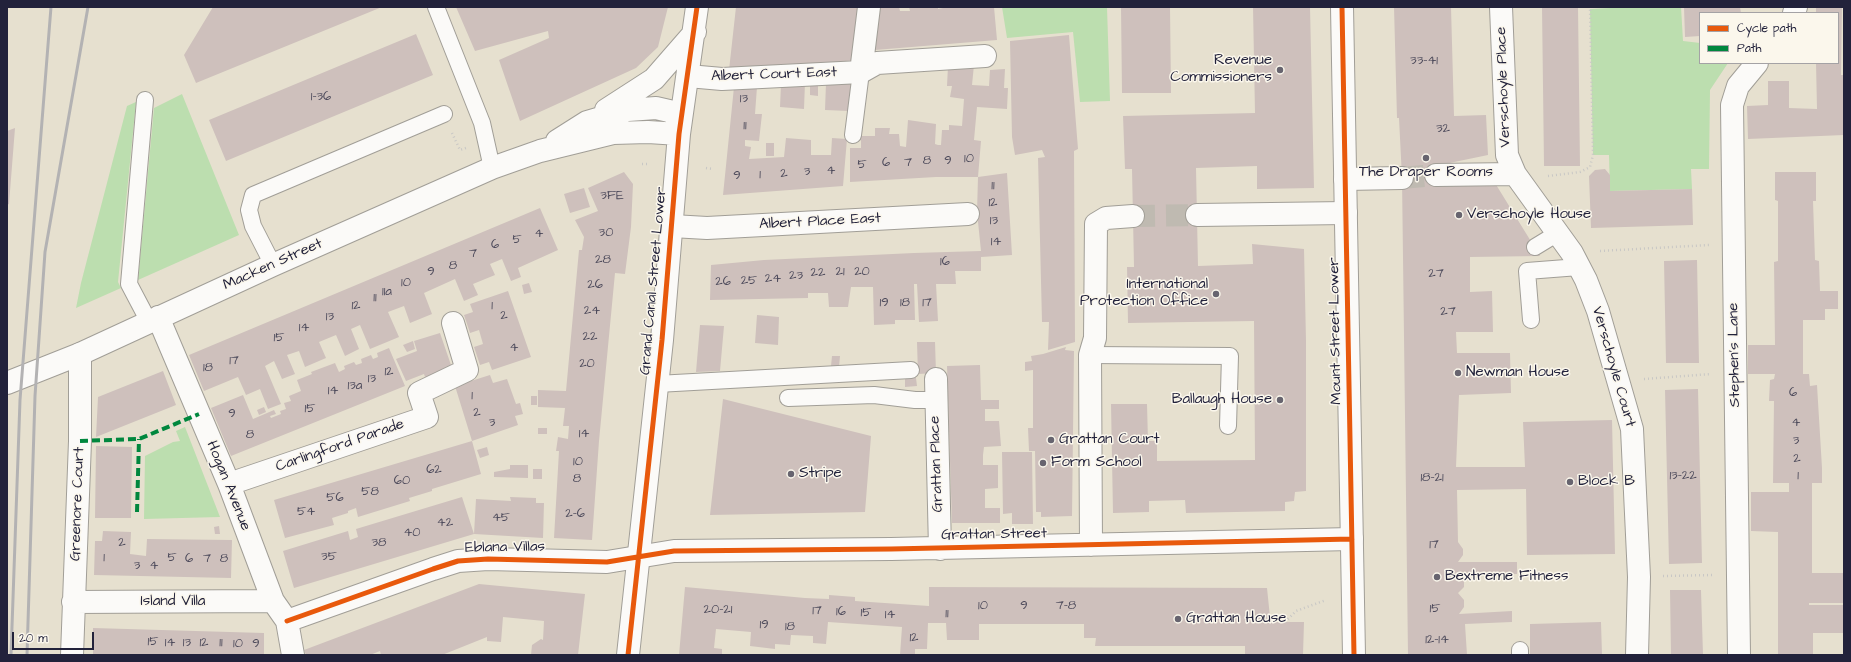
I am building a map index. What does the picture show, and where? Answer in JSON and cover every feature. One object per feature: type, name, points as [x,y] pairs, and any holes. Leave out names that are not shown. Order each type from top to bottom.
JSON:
[{"type":"street","name":"Grand Canal Street Lower","points":[[628,655],[637,557],[658,384],[680,126],[697,7]]},
{"type":"street","points":[[861,72],[869,7]]},
{"type":"street","name":"Mount Street Lower","points":[[1342,7],[1354,655]]},
{"type":"street","name":"Verschoyle Place","points":[[1501,7],[1506,146],[1507,155],[1516,173]]},
{"type":"street","points":[[587,122],[654,79],[694,32]]},
{"type":"street","name":"Albert Court East","points":[[688,76],[722,79],[861,72],[877,63],[985,56]]},
{"type":"street","name":"Stephen's Lane","points":[[1739,655],[1732,106],[1738,86],[1756,64]]},
{"type":"street","name":"Macken Street","points":[[7,383],[80,354],[273,265],[492,168],[540,151],[613,133],[648,132],[680,126],[669,110],[628,110],[587,122],[540,151]]},
{"type":"street","points":[[1436,175],[1516,173]]},
{"type":"street","name":"Verschoyle Court","points":[[1516,173],[1575,260],[1598,310],[1632,429],[1638,577],[1638,655]]},
{"type":"street","points":[[1345,179],[1402,178]]},
{"type":"street","points":[[1197,215],[1346,213]]},
{"type":"street","name":"Albert Place East","points":[[672,226],[707,228],[968,214]]},
{"type":"street","points":[[1091,545],[1090,355],[1095,338],[1096,224],[1106,218],[1133,216]]},
{"type":"street","name":"Hogan Avenue","points":[[154,320],[229,484],[273,601],[287,621],[293,655]]},
{"type":"street","name":"Carlingford Parade","points":[[229,484],[427,417],[419,393],[467,370],[453,323]]},
{"type":"street","name":"Greenore Court","points":[[72,655],[80,441],[80,354]]},
{"type":"street","name":"Grattan Place","points":[[936,390],[940,549]]},
{"type":"street","name":"Grattan Street","points":[[637,557],[674,551],[940,549],[1352,539]]},
{"type":"street","name":"Eblana Villas","points":[[287,621],[458,561],[488,559],[540,559],[607,562],[637,557]]},
{"type":"street","name":"Island Villa","points":[[73,602],[273,601]]},
{"type":"lane","points":[[436,7],[482,123],[492,168]]},
{"type":"lane","points":[[853,135],[861,72]]},
{"type":"lane","points":[[145,100],[129,284],[154,320]]},
{"type":"lane","points":[[273,265],[253,226],[249,210],[253,195],[444,114]]},
{"type":"lane","points":[[1535,247],[1558,233]]},
{"type":"lane","points":[[1531,320],[1527,271],[1575,260]]},
{"type":"lane","points":[[1090,355],[1230,356],[1228,426]]},
{"type":"lane","points":[[658,384],[911,370]]},
{"type":"lane","points":[[788,398],[874,395],[915,400],[936,390]]},
{"type":"path","points":[[1516,173],[1580,172],[1590,167],[1593,155],[1590,7]]},
{"type":"path","points":[[706,168],[713,169]]},
{"type":"path","points":[[1575,260],[1733,245]]},
{"type":"path","points":[[1619,380],[1736,373]]},
{"type":"path","points":[[1638,577],[1738,575]]},
{"type":"path","points":[[1285,622],[1296,611],[1326,600]]},
{"type":"green space","points":[[1002,7],[1107,7],[1110,101],[1080,102],[1073,32],[1007,38]]},
{"type":"green space","points":[[1681,7],[1683,41],[1699,43],[1699,64],[1727,64],[1710,90],[1709,169],[1691,169],[1692,189],[1610,191],[1609,155],[1593,155],[1590,9]]},
{"type":"green space","points":[[182,94],[239,235],[138,280],[154,108]]},
{"type":"green space","points":[[136,102],[118,282],[121,288],[76,308],[81,283],[127,106]]},
{"type":"green space","points":[[185,427],[220,517],[144,519],[145,456],[173,442],[180,441],[176,431]]},
{"type":"building","points":[[213,7],[382,7],[196,83],[184,55]]},
{"type":"building","points":[[456,7],[668,7],[658,47],[636,68],[520,121],[499,60],[549,38],[548,31],[475,51]]},
{"type":"building","points":[[736,7],[860,7],[854,66],[729,70]]},
{"type":"building","points":[[876,7],[899,7],[900,11],[910,11],[909,7],[938,7],[938,9],[948,7],[994,7],[997,40],[875,50]]},
{"type":"building","points":[[1121,7],[1170,7],[1171,93],[1122,93]]},
{"type":"building","points":[[1253,7],[1310,7],[1314,188],[1257,189],[1257,166],[1196,168],[1198,266],[1253,264],[1252,244],[1304,249],[1306,341],[1306,491],[1295,492],[1294,501],[1285,502],[1285,511],[1186,513],[1185,500],[1149,501],[1149,512],[1113,513],[1111,404],[1147,404],[1148,441],[1157,441],[1157,461],[1255,460],[1254,321],[1128,323],[1127,267],[1134,267],[1132,169],[1125,169],[1123,116],[1255,113]]},
{"type":"building","points":[[1394,7],[1451,7],[1454,116],[1486,115],[1488,155],[1435,166],[1495,183],[1540,256],[1470,257],[1470,292],[1492,291],[1493,332],[1456,332],[1457,353],[1510,353],[1511,393],[1459,395],[1456,467],[1525,467],[1523,422],[1612,420],[1615,554],[1527,555],[1526,489],[1457,490],[1458,542],[1463,549],[1463,555],[1458,562],[1517,562],[1517,574],[1459,573],[1464,580],[1464,587],[1458,593],[1464,600],[1464,607],[1459,614],[1512,611],[1512,622],[1465,624],[1467,655],[1408,655],[1402,178],[1399,118],[1397,118]]},
{"type":"building","points":[[1542,7],[1578,7],[1580,166],[1544,166]]},
{"type":"building","points":[[1684,7],[1740,7],[1741,12],[1699,12],[1699,36],[1685,37]]},
{"type":"building","points":[[1816,7],[1842,7],[1841,75],[1844,75],[1844,135],[1748,139],[1747,106],[1768,105],[1768,81],[1789,81],[1789,108],[1817,109],[1816,64],[1839,64],[1839,12],[1816,12]]},
{"type":"building","points":[[416,34],[433,75],[226,161],[209,120]]},
{"type":"building","points":[[1069,35],[1078,149],[1074,151],[1075,342],[1048,350],[1049,322],[1042,322],[1038,158],[1045,157],[1042,150],[1015,155],[1012,137],[1010,41]]},
{"type":"building","points":[[974,65],[972,85],[989,86],[990,70],[1005,69],[1004,88],[1008,88],[1007,109],[977,107],[974,140],[981,141],[978,177],[936,177],[850,182],[850,148],[861,148],[861,136],[875,136],[875,128],[890,128],[889,134],[899,134],[900,146],[906,147],[908,120],[936,124],[935,144],[938,145],[941,145],[942,130],[949,130],[949,125],[962,126],[964,99],[950,97],[952,86],[947,86],[948,66]]},
{"type":"building","points":[[805,82],[804,109],[780,107],[781,84]]},
{"type":"building","points":[[826,83],[852,83],[849,111],[825,110]]},
{"type":"building","points":[[810,86],[818,86],[818,96],[810,95]]},
{"type":"building","points":[[734,87],[757,87],[755,114],[762,114],[759,141],[745,140],[745,146],[751,147],[749,159],[784,157],[786,138],[811,140],[811,155],[831,155],[832,138],[847,139],[843,186],[723,195]]},
{"type":"building","points":[[15,128],[9,204],[7,205],[7,131]]},
{"type":"building","points":[[766,143],[774,143],[774,156],[766,156]]},
{"type":"building","points":[[1605,169],[1610,175],[1610,191],[1692,189],[1693,225],[1591,228],[1589,176],[1595,170]]},
{"type":"building","points":[[624,172],[633,184],[631,227],[625,274],[615,273],[599,441],[592,540],[554,538],[559,451],[556,451],[558,437],[568,439],[569,426],[563,426],[565,408],[538,407],[538,390],[566,391],[579,250],[582,250],[584,237],[575,220],[598,211],[588,188]]},
{"type":"building","points":[[1775,172],[1816,172],[1816,201],[1813,201],[1815,260],[1819,261],[1820,291],[1838,291],[1838,309],[1825,309],[1825,320],[1803,320],[1803,374],[1809,374],[1810,386],[1817,385],[1822,468],[1822,483],[1812,483],[1812,573],[1844,573],[1844,603],[1809,603],[1809,605],[1844,605],[1844,633],[1813,633],[1813,655],[1778,655],[1778,532],[1751,531],[1751,492],[1789,492],[1789,483],[1773,483],[1774,401],[1769,401],[1770,380],[1774,379],[1775,374],[1748,374],[1748,345],[1775,345],[1774,262],[1778,261],[1778,201],[1775,200]]},
{"type":"building","points":[[1007,173],[1012,255],[981,257],[981,271],[955,271],[956,284],[936,284],[938,321],[919,322],[917,284],[914,284],[915,320],[895,320],[895,324],[874,325],[873,287],[851,287],[848,307],[829,307],[828,293],[808,293],[808,298],[710,300],[711,265],[764,260],[981,251],[977,212],[978,177]]},
{"type":"building","points":[[584,188],[590,207],[570,213],[564,194]]},
{"type":"building","points":[[540,208],[558,250],[518,268],[521,277],[511,281],[502,259],[490,264],[495,275],[473,284],[478,295],[464,301],[455,279],[424,293],[432,314],[410,323],[404,306],[388,312],[399,337],[370,349],[360,325],[351,329],[359,349],[345,356],[336,335],[319,342],[326,358],[305,367],[299,351],[287,355],[295,374],[282,379],[274,361],[265,366],[281,404],[268,409],[260,389],[246,395],[238,377],[204,391],[189,355]]},
{"type":"building","points":[[1697,260],[1699,363],[1666,363],[1664,261]]},
{"type":"building","points":[[529,283],[532,292],[524,294],[522,285]]},
{"type":"building","points":[[508,291],[531,357],[492,370],[489,362],[480,365],[474,347],[483,344],[479,330],[470,333],[464,315],[473,312],[470,304]]},
{"type":"building","points":[[757,315],[779,317],[778,345],[755,343]]},
{"type":"building","points":[[700,325],[724,326],[720,371],[696,372]]},
{"type":"building","points":[[440,333],[452,368],[425,377],[424,374],[406,381],[396,359],[417,351],[414,341]]},
{"type":"building","points":[[413,341],[415,349],[407,352],[403,345]]},
{"type":"building","points":[[917,342],[935,342],[936,373],[918,374]]},
{"type":"building","name":"Grattan Court","points":[[1066,347],[1065,350],[1074,351],[1072,516],[1041,517],[1041,512],[1036,512],[1035,451],[1029,451],[1028,428],[1033,428],[1033,370],[1025,371],[1025,362],[1032,361],[1031,356]]},
{"type":"building","points":[[389,348],[405,386],[231,456],[211,408],[243,395],[253,419],[274,410],[276,414],[270,416],[271,418],[281,414],[280,411],[286,409],[284,403],[291,401],[289,396],[301,391],[297,380],[312,374],[311,372],[335,363],[339,372],[345,369],[344,366],[354,362],[356,365],[362,363],[361,359],[371,355],[373,359],[378,357],[377,353]]},
{"type":"building","points":[[832,356],[840,356],[839,367],[831,366]]},
{"type":"building","points":[[980,365],[981,400],[999,400],[999,409],[985,409],[985,421],[999,421],[1001,446],[984,447],[983,465],[998,465],[998,488],[985,489],[985,508],[1000,508],[1000,523],[952,523],[947,366]]},
{"type":"building","points":[[163,371],[176,405],[96,437],[98,397]]},
{"type":"building","points":[[490,375],[493,383],[507,379],[516,404],[520,403],[523,414],[515,416],[518,425],[472,441],[455,386]]},
{"type":"building","points":[[905,378],[916,378],[917,386],[905,387]]},
{"type":"building","points":[[1698,389],[1702,563],[1669,564],[1665,390]]},
{"type":"building","points":[[531,396],[537,396],[537,405],[531,405]]},
{"type":"building","name":"Stripe","points":[[723,399],[871,436],[865,512],[710,515]]},
{"type":"building","points":[[264,407],[266,412],[259,415],[257,410]]},
{"type":"building","points":[[538,428],[547,428],[547,434],[538,434]]},
{"type":"building","points":[[472,441],[481,474],[432,489],[432,491],[409,498],[410,501],[358,517],[356,508],[348,511],[348,513],[332,518],[334,525],[285,538],[274,500]]},
{"type":"building","points":[[96,446],[132,447],[131,518],[95,518]]},
{"type":"building","points":[[487,447],[489,455],[480,458],[477,450]]},
{"type":"building","points":[[1002,452],[1032,452],[1033,524],[1012,524],[1012,513],[1003,514]]},
{"type":"building","points":[[510,465],[528,465],[528,478],[494,477],[494,472],[510,469]]},
{"type":"building","points":[[533,469],[542,469],[542,479],[533,479]]},
{"type":"building","points":[[462,497],[474,534],[294,588],[283,551],[348,531],[350,540],[358,537],[356,529]]},
{"type":"building","points":[[510,497],[536,498],[536,503],[544,503],[543,538],[474,534],[476,499],[511,501]]},
{"type":"building","points":[[219,526],[220,534],[215,534],[214,527]]},
{"type":"building","points":[[103,531],[131,532],[130,554],[146,556],[147,539],[232,540],[231,578],[94,575],[95,541],[102,541]]},
{"type":"building","points":[[479,584],[585,594],[578,655],[531,655],[532,645],[541,639],[543,640],[544,621],[503,617],[501,642],[487,641],[487,637],[442,655],[381,655],[380,651],[370,655],[306,655],[304,650]]},
{"type":"building","points":[[685,587],[805,598],[829,599],[829,595],[855,597],[855,601],[929,606],[929,587],[1267,588],[1270,617],[1274,622],[1304,622],[1303,655],[1245,655],[1245,646],[1095,646],[1096,638],[1084,638],[1084,624],[979,624],[979,640],[947,640],[946,623],[928,623],[927,649],[915,649],[915,655],[900,655],[902,627],[828,622],[826,644],[813,643],[813,636],[791,635],[790,645],[775,644],[775,649],[750,646],[751,632],[716,629],[714,648],[722,649],[722,655],[679,655]]},
{"type":"building","points":[[1670,590],[1701,590],[1703,655],[1671,655]]},
{"type":"building","points":[[1601,622],[1602,655],[1530,655],[1530,624]]},
{"type":"building","points":[[93,628],[264,633],[264,655],[93,655]]},
{"type":"tunnel","points":[[1402,178],[1436,175]]},
{"type":"tunnel","points":[[1133,216],[1197,215]]},
{"type":"railway","points":[[11,655],[20,400],[51,7]]},
{"type":"railway","points":[[27,655],[35,396],[45,252],[88,7]]},
{"type":"marked path","points":[[80,441],[139,439],[199,414]]},
{"type":"marked path","points":[[137,512],[139,439]]},
{"type":"cycle path","points":[[628,655],[662,340],[679,134],[697,7]]},
{"type":"cycle path","points":[[1342,7],[1354,655]]},
{"type":"cycle path","points":[[287,621],[458,561],[488,559],[607,562],[674,551],[891,549],[1352,539]]},
{"type":"place","name":"Revenue Commissioners","points":[[1280,70]]},
{"type":"place","name":"The Draper Rooms","points":[[1426,158]]},
{"type":"place","name":"Verschoyle House","points":[[1459,215]]},
{"type":"place","name":"International Protection Office","points":[[1216,294]]},
{"type":"place","name":"Newman House","points":[[1458,373]]},
{"type":"place","name":"Ballaugh House","points":[[1280,400]]},
{"type":"place","name":"Grattan Court","points":[[1051,440]]},
{"type":"place","name":"Form School","points":[[1043,463]]},
{"type":"place","name":"Stripe","points":[[791,474]]},
{"type":"place","name":"Block B","points":[[1570,482]]},
{"type":"place","name":"Bextreme Fitness","points":[[1437,577]]},
{"type":"place","name":"Grattan House","points":[[1178,619]]}]
